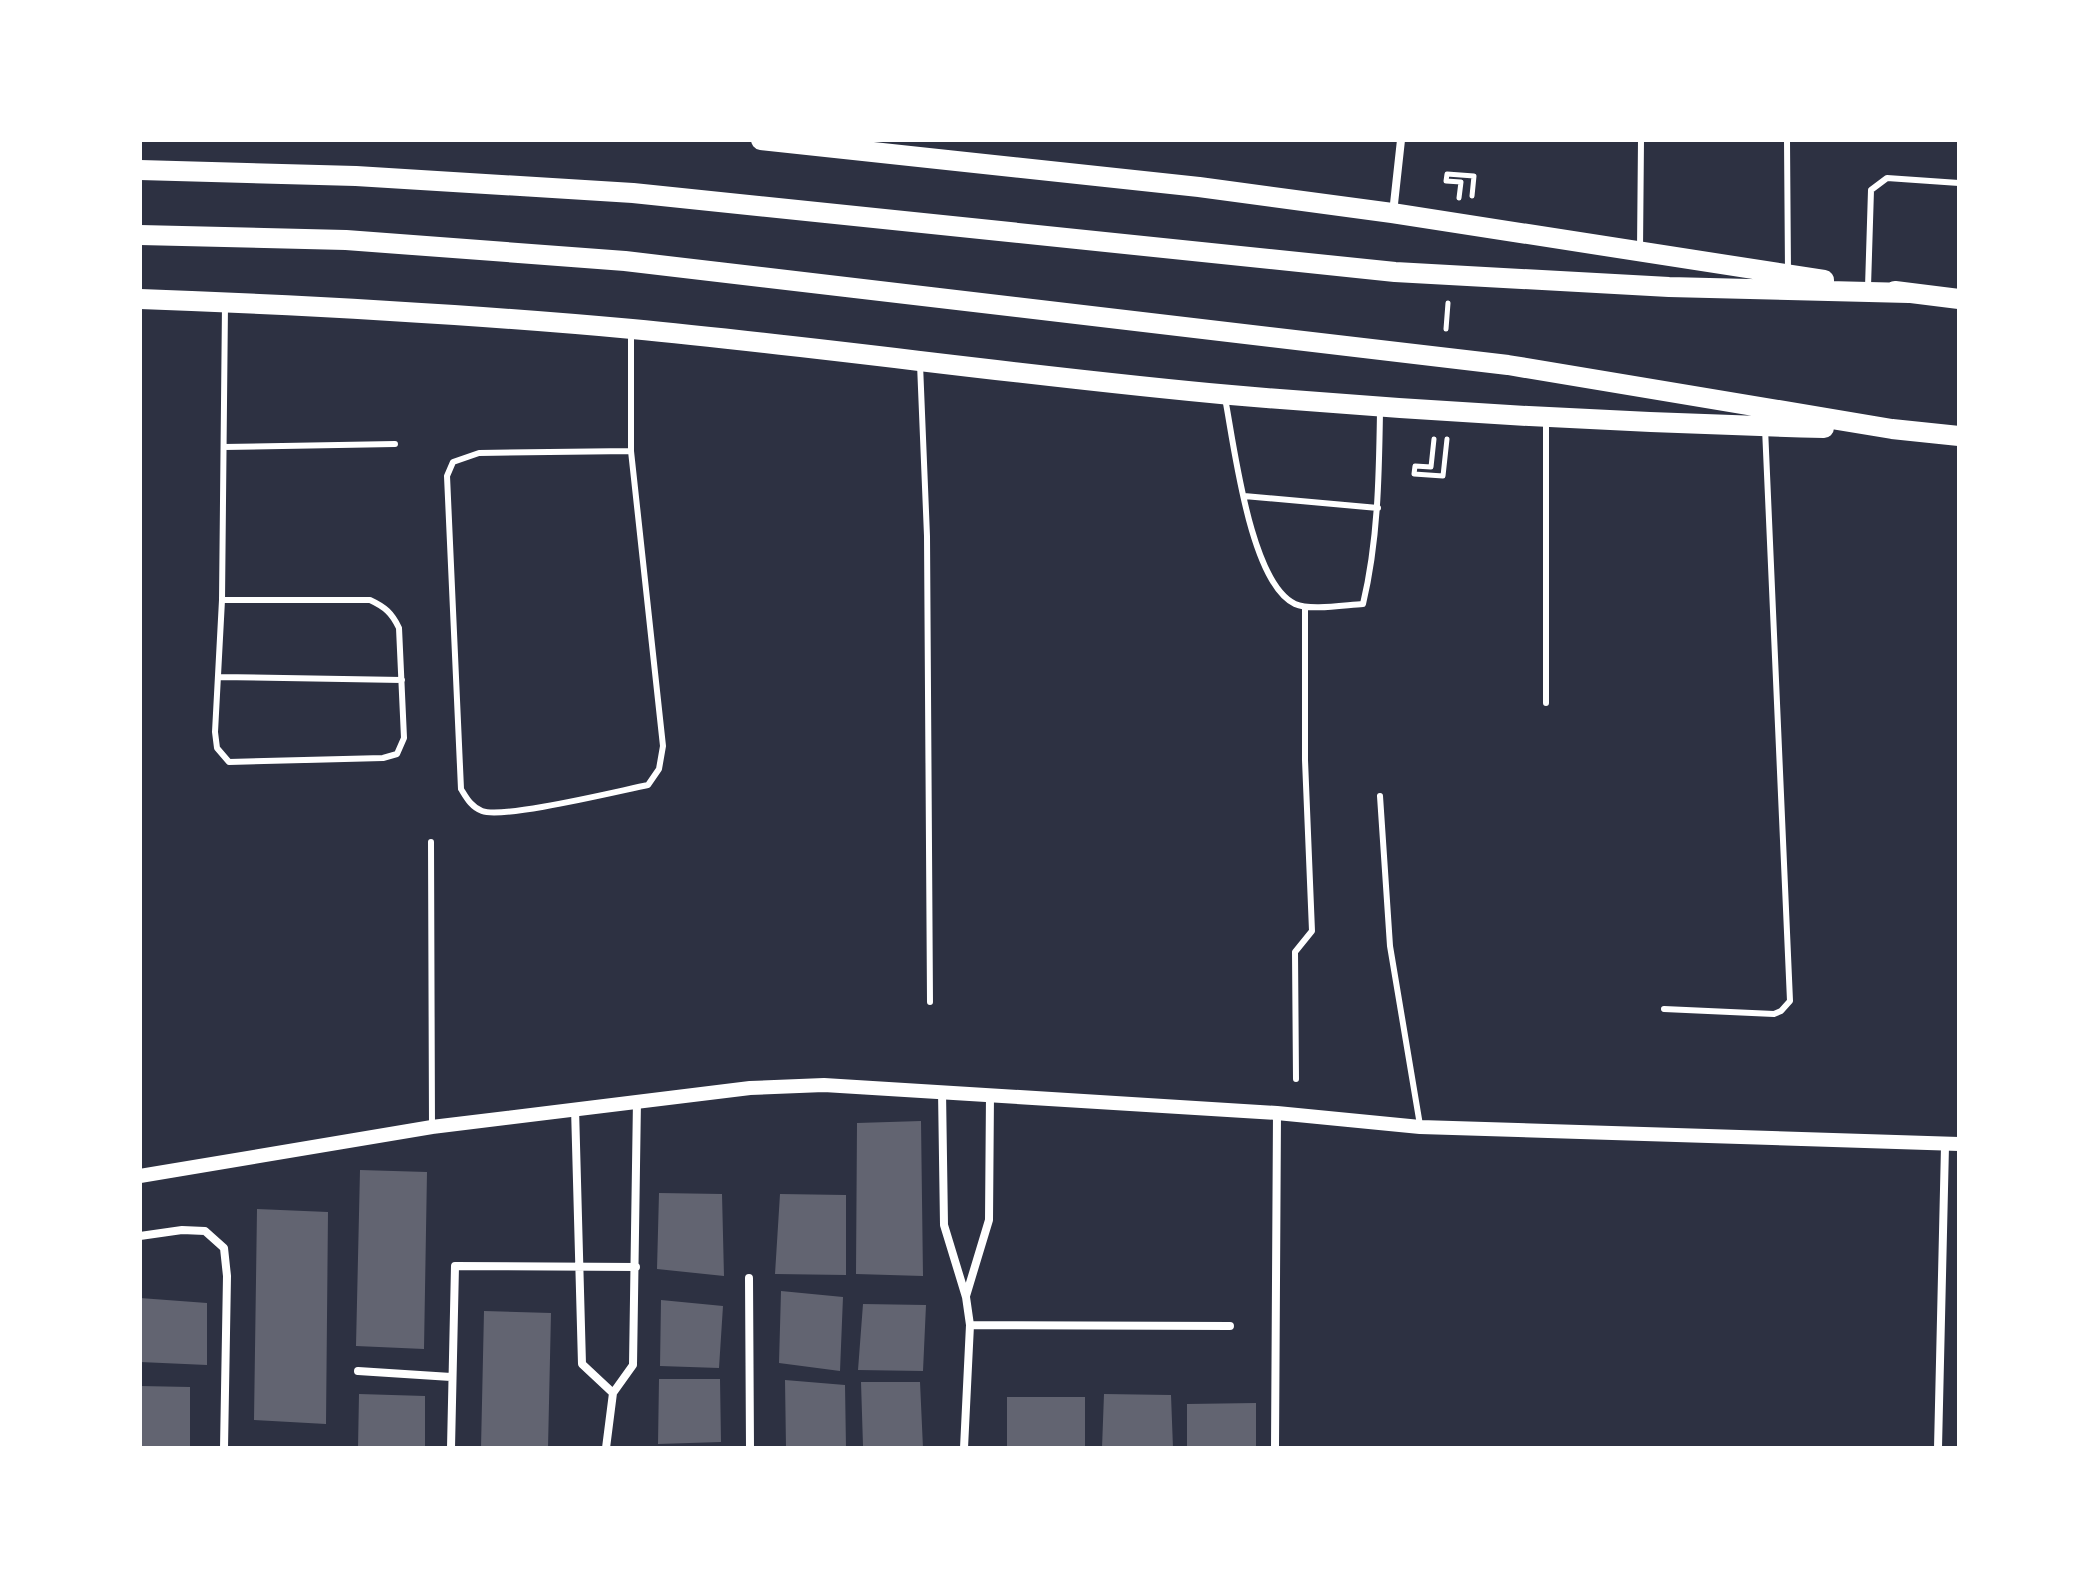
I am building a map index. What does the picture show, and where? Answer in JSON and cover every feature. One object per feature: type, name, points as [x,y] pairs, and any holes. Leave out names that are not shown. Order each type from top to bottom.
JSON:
[{"type":"main road","points":[[761,140],[881,146],[1199,187],[1392,213],[1959,299]]},
{"type":"main road","points":[[140,170],[487,182],[633,193],[1395,272],[1639,286],[1909,293]]},
{"type":"main road","points":[[140,235],[478,248],[625,261],[1508,365],[1892,429],[1959,436]]},
{"type":"main road","points":[[140,299],[366,308],[631,329],[1225,394],[1450,413],[1764,427],[1892,429]]},
{"type":"street","points":[[1392,213],[1401,140]]},
{"type":"street","points":[[140,1176],[432,1127],[637,1100],[750,1088],[824,1085],[1277,1113],[1420,1127],[1952,1145],[1938,1448]]},
{"type":"street","points":[[942,1091],[944,1225],[966,1297],[970,1325],[964,1448]]},
{"type":"street","points":[[966,1297],[989,1220],[990,1094]]},
{"type":"street","points":[[606,1448],[613,1393],[633,1365],[637,1100]]},
{"type":"street","points":[[575,1108],[582,1364],[613,1393]]},
{"type":"street","points":[[1275,1448],[1277,1113]]},
{"type":"street","points":[[140,1236],[182,1230],[205,1231],[224,1248],[227,1276],[224,1448]]},
{"type":"street","points":[[451,1448],[455,1266],[636,1267]]},
{"type":"street","points":[[749,1278],[750,1448]]},
{"type":"street","points":[[970,1325],[1230,1326]]},
{"type":"street","points":[[358,1371],[451,1377]]},
{"type":"lane","points":[[1640,252],[1641,140]]},
{"type":"lane","points":[[1787,140],[1788,275]]},
{"type":"lane","points":[[1868,287],[1871,190],[1887,178],[1959,183]]},
{"type":"lane","points":[[222,600],[370,600],[383,606],[393,615],[399,628],[404,738],[397,754],[383,758],[229,762],[217,748],[225,302]]},
{"type":"lane","points":[[631,329],[631,451],[663,746],[659,769],[648,785],[511,812],[482,812],[470,803],[461,789],[447,476],[453,462],[479,453],[631,451]]},
{"type":"lane","points":[[920,360],[927,536],[930,1002]]},
{"type":"lane","points":[[1225,394],[1250,531],[1274,582],[1292,604],[1305,607],[1363,604],[1378,508],[1380,407]]},
{"type":"lane","points":[[1546,419],[1546,703]]},
{"type":"lane","points":[[1664,1009],[1774,1014],[1790,1001],[1764,427]]},
{"type":"lane","points":[[224,447],[395,444]]},
{"type":"lane","points":[[1244,496],[1378,508]]},
{"type":"lane","points":[[1296,1079],[1295,952],[1312,931],[1305,760],[1305,607]]},
{"type":"lane","points":[[218,677],[402,680]]},
{"type":"lane","points":[[1380,796],[1390,946],[1420,1127]]},
{"type":"lane","points":[[431,842],[432,1127]]},
{"type":"path","points":[[1458,214],[1461,182],[1446,181],[1447,174],[1474,176]]},
{"type":"path","points":[[1445,340],[1450,293]]},
{"type":"path","points":[[1435,435],[1431,467],[1415,466],[1414,474],[1443,476],[1450,413]]},
{"type":"building","points":[[921,1121],[923,1276],[856,1274],[857,1123]]},
{"type":"building","points":[[360,1170],[427,1172],[424,1349],[356,1346]]},
{"type":"building","points":[[659,1193],[722,1194],[724,1276],[657,1269]]},
{"type":"building","points":[[780,1194],[846,1195],[846,1275],[775,1274]]},
{"type":"building","points":[[257,1209],[328,1212],[326,1424],[254,1420]]},
{"type":"building","points":[[781,1291],[843,1297],[840,1371],[779,1363]]},
{"type":"building","points":[[140,1298],[207,1303],[207,1365],[140,1362]]},
{"type":"building","points":[[661,1300],[723,1306],[719,1368],[660,1366]]},
{"type":"building","points":[[863,1304],[926,1305],[923,1371],[858,1370]]},
{"type":"building","points":[[484,1311],[551,1313],[548,1448],[481,1448]]},
{"type":"building","points":[[659,1379],[720,1379],[721,1442],[658,1444]]},
{"type":"building","points":[[785,1380],[845,1385],[846,1448],[786,1448]]},
{"type":"building","points":[[861,1382],[920,1382],[923,1448],[863,1446]]},
{"type":"building","points":[[140,1386],[190,1387],[190,1448],[140,1448]]},
{"type":"building","points":[[359,1394],[425,1396],[425,1448],[358,1448]]},
{"type":"building","points":[[1104,1394],[1171,1395],[1173,1448],[1102,1448]]},
{"type":"building","points":[[1007,1397],[1085,1397],[1085,1448],[1007,1448]]},
{"type":"building","points":[[1256,1403],[1256,1448],[1187,1448],[1187,1404]]}]
